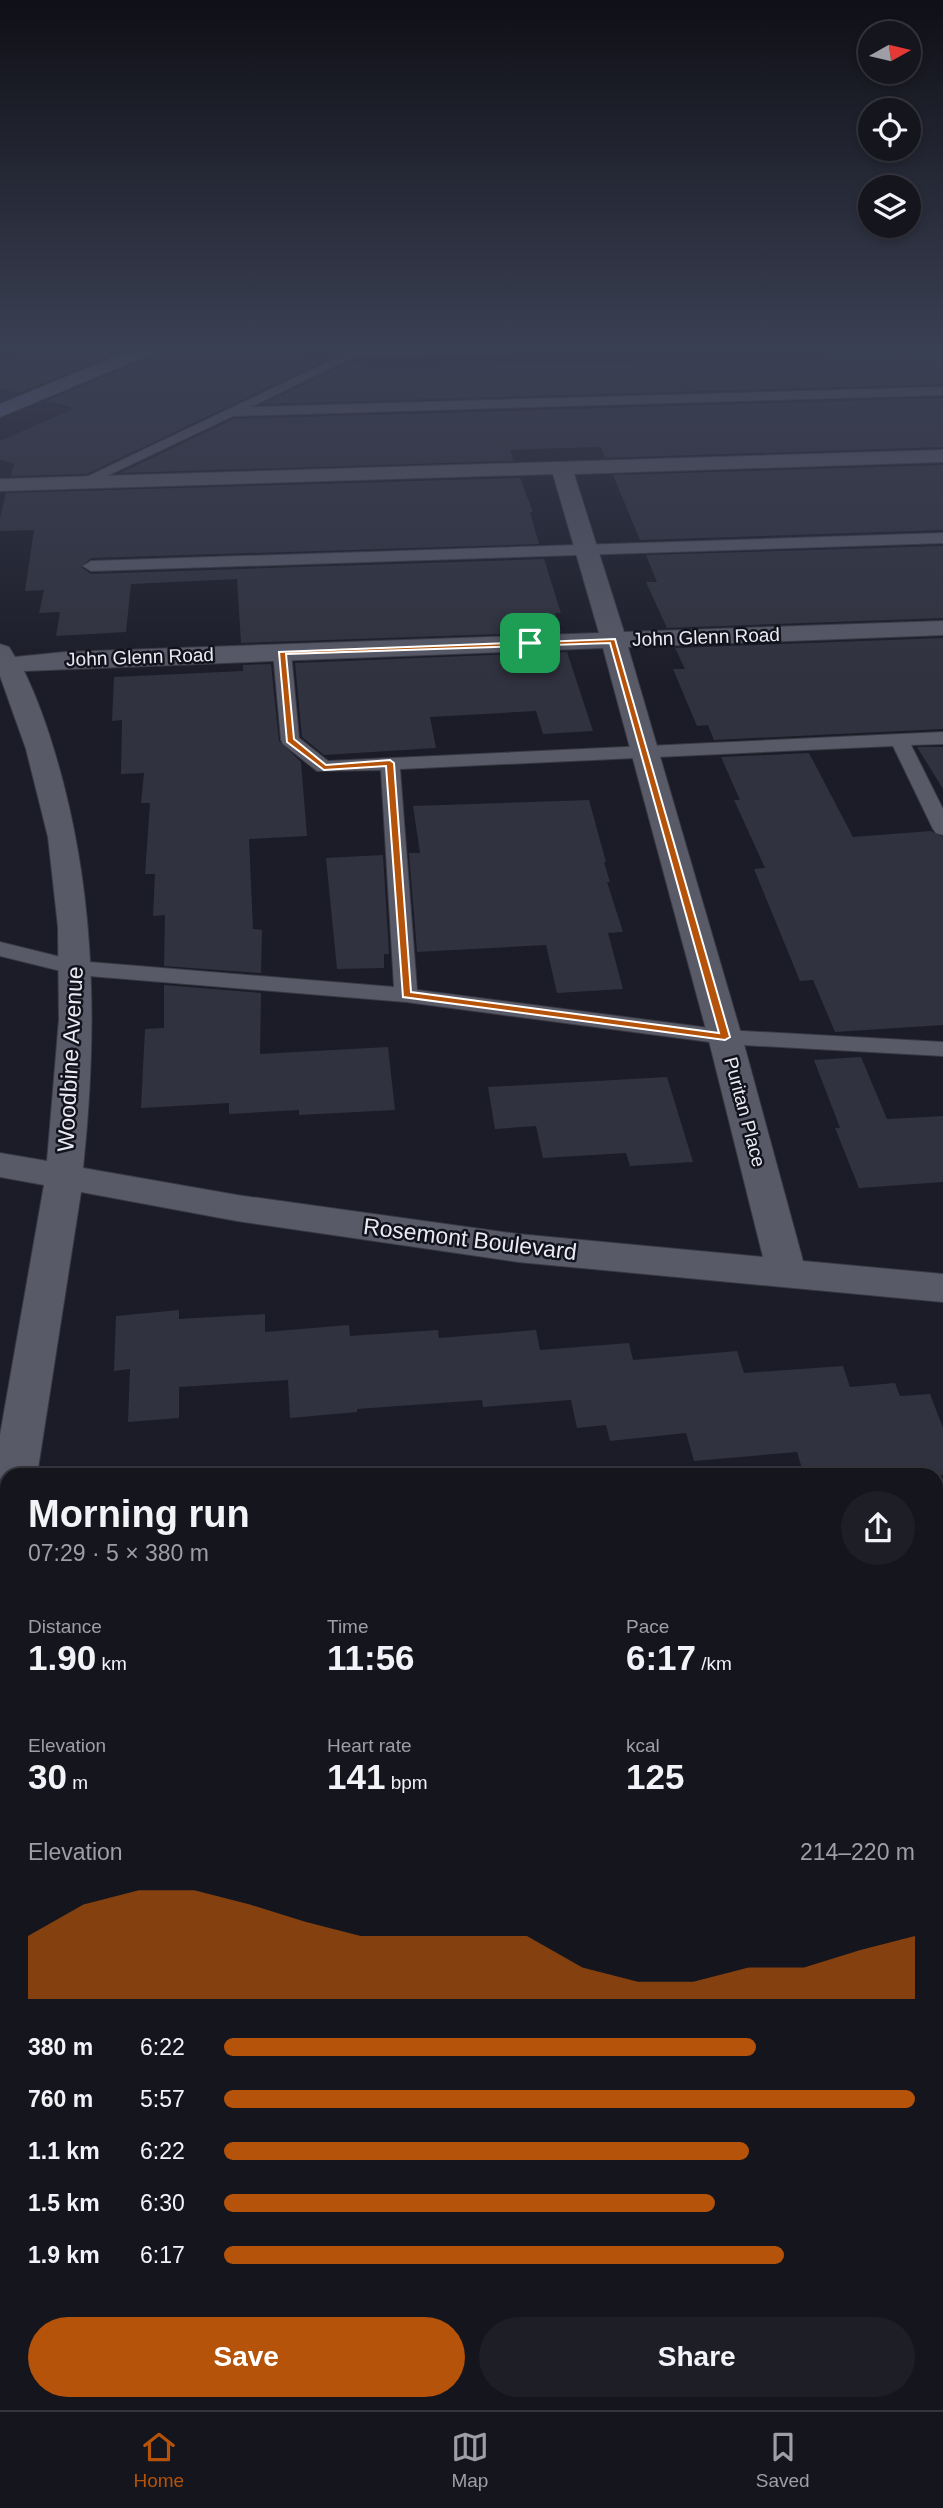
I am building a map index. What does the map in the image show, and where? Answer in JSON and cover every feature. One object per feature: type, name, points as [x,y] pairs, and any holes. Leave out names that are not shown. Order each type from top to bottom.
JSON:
[{"type":"street","points":[[0,485],[892,457]]},
{"type":"street","name":"Puritan Place","points":[[561,467],[588,549],[725,1037],[787,1274]]},
{"type":"street","name":"John Glenn Road","points":[[4,658],[64,660],[943,628]]},
{"type":"street","name":"Woodbine Avenue","points":[[4,658],[22,695],[54,793],[70,878],[77,968],[74,1057],[58,1225],[16,1468]]},
{"type":"street","name":"Rosemont Boulevard","points":[[0,1166],[237,1208],[518,1248],[943,1288]]},
{"type":"lane","points":[[83,482],[135,457]]},
{"type":"lane","points":[[91,566],[943,538]]},
{"type":"lane","points":[[282,652],[290,740],[324,767],[943,738]]},
{"type":"lane","points":[[899,740],[943,829]]},
{"type":"lane","points":[[390,763],[406,995]]},
{"type":"lane","points":[[0,949],[77,968],[406,995],[725,1037],[943,1049]]},
{"type":"building","points":[[0,457],[122,457],[87,474],[11,476],[14,463],[0,460]]},
{"type":"building","points":[[153,457],[513,457],[514,461],[120,473]]},
{"type":"building","points":[[943,465],[943,530],[640,540],[613,475]]},
{"type":"building","points":[[520,478],[533,512],[530,512],[539,544],[91,558],[81,567],[91,574],[544,559],[561,613],[555,613],[561,632],[241,643],[237,579],[131,584],[126,632],[56,636],[60,612],[39,613],[44,590],[25,591],[34,530],[0,531],[6,493]]},
{"type":"building","points":[[943,546],[943,618],[667,628],[646,582],[657,582],[646,555]]},
{"type":"building","points":[[943,638],[943,729],[714,740],[708,725],[697,726],[673,669],[685,669],[675,648]]},
{"type":"building","points":[[567,652],[593,731],[543,734],[536,711],[430,717],[436,748],[324,755],[302,737],[295,663]]},
{"type":"building","points":[[271,664],[279,741],[301,762],[307,836],[249,839],[253,929],[262,930],[261,973],[164,966],[165,915],[153,916],[155,874],[145,874],[150,803],[141,803],[144,773],[121,774],[122,720],[112,721],[114,677],[243,671],[243,665]]},
{"type":"building","points":[[917,747],[943,747],[943,789]]},
{"type":"building","points":[[809,753],[853,837],[931,831],[943,837],[943,1025],[835,1032],[813,980],[800,981],[754,869],[765,868],[734,800],[740,800],[721,757]]},
{"type":"building","points":[[589,800],[606,862],[610,882],[607,882],[623,932],[608,933],[623,989],[557,993],[546,945],[417,952],[409,853],[420,853],[413,806]]},
{"type":"building","points":[[383,855],[389,954],[384,954],[384,968],[337,969],[326,858]]},
{"type":"building","points":[[164,985],[261,993],[260,1054],[388,1047],[395,1110],[299,1115],[299,1110],[229,1114],[229,1103],[141,1108],[145,1029],[164,1028]]},
{"type":"building","points":[[861,1057],[887,1119],[943,1116],[943,1182],[859,1188],[835,1128],[840,1128],[814,1060]]},
{"type":"building","points":[[667,1077],[693,1162],[630,1166],[626,1153],[543,1158],[536,1126],[495,1129],[488,1087]]},
{"type":"building","points":[[179,1310],[179,1319],[265,1314],[265,1332],[349,1325],[350,1336],[438,1330],[439,1338],[536,1330],[540,1350],[629,1343],[633,1360],[737,1351],[744,1373],[843,1366],[850,1387],[895,1383],[900,1396],[930,1394],[943,1428],[943,1468],[802,1468],[797,1452],[694,1461],[686,1433],[610,1441],[606,1425],[577,1428],[571,1400],[483,1407],[482,1400],[357,1409],[357,1412],[290,1418],[288,1380],[179,1387],[179,1418],[128,1422],[130,1369],[114,1371],[116,1316]]},
{"type":"route","points":[[613,640],[725,1037],[406,995],[390,763],[324,767],[290,740],[282,652],[530,643],[613,640]]}]
